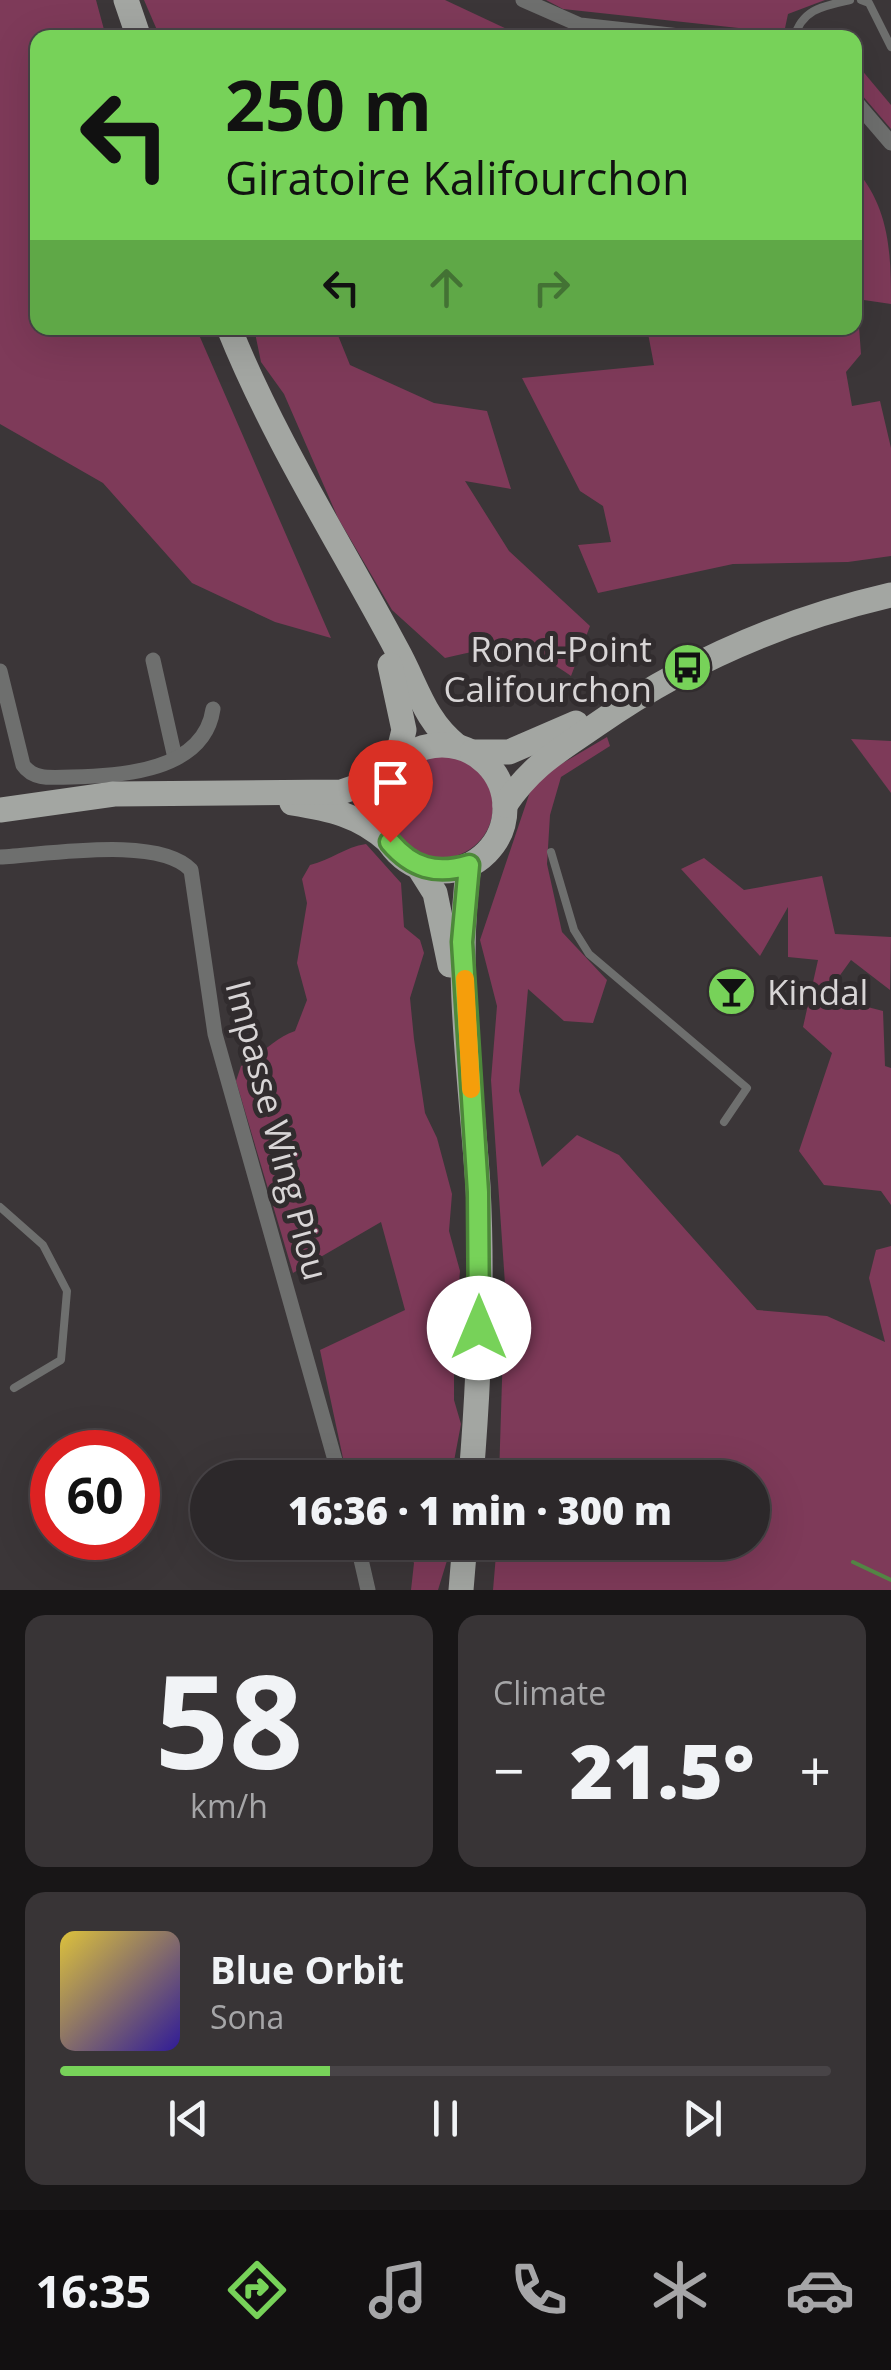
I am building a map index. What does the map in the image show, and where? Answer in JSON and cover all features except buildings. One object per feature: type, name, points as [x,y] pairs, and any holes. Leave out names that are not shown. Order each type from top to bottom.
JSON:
[{"type":"main road","points":[[126,0],[136,30]]},
{"type":"main road","points":[[233,335],[267,411],[431,722],[495,775],[505,805]]},
{"type":"main road","points":[[0,810],[112,785],[228,793],[341,792],[391,771],[423,747],[508,752],[626,702],[745,639],[891,595]]},
{"type":"main road","points":[[376,617],[403,722],[379,809],[390,842]]},
{"type":"main road","points":[[418,866],[453,870],[469,865],[496,840],[505,805],[536,764],[626,702]]},
{"type":"main road","points":[[228,793],[348,814],[368,823],[418,866],[435,893],[443,921],[470,1073]]},
{"type":"main road","points":[[469,865],[462,942],[479,1294],[472,1460]]},
{"type":"main road","points":[[461,1590],[464,1560]]},
{"type":"street","points":[[523,0],[580,25],[625,30]]},
{"type":"street","points":[[862,110],[891,143]]},
{"type":"street","points":[[153,660],[175,758]]},
{"type":"street","points":[[0,671],[29,773],[112,785],[175,758],[206,732],[213,709]]},
{"type":"street","name":"Impasse Wing Piou","points":[[0,857],[123,849],[170,858],[191,870],[215,1034],[335,1460]]},
{"type":"street","points":[[360,1560],[368,1590]]},
{"type":"lane","points":[[797,30],[802,16],[819,7],[850,0]]},
{"type":"lane","points":[[862,0],[869,3],[891,46]]},
{"type":"lane","points":[[551,852],[574,930],[590,954],[747,1088],[724,1122]]},
{"type":"lane","points":[[0,1208],[44,1245],[67,1291],[62,1360],[14,1388]]},
{"type":"shaded area","points":[[0,0],[96,0],[104,30],[30,30],[30,335],[199,335],[331,638],[275,622],[192,583],[103,483],[0,424]]},
{"type":"shaded area","points":[[144,0],[445,0],[509,30],[157,30]]},
{"type":"shaded area","points":[[546,0],[825,0],[788,14],[785,30],[563,9]]},
{"type":"shaded area","points":[[862,70],[891,105],[891,129],[862,95]]},
{"type":"shaded area","points":[[862,177],[875,199],[886,232],[891,304],[862,300]]},
{"type":"shaded area","points":[[255,335],[338,335],[350,365],[434,403],[487,411],[511,489],[465,481],[509,551],[590,626],[571,676],[537,655],[511,648],[445,658],[392,610],[338,518],[284,394],[261,362]]},
{"type":"shaded area","points":[[648,335],[860,335],[861,354],[846,372],[852,406],[880,401],[891,448],[891,556],[848,562],[733,564],[598,593],[578,545],[611,542],[603,506],[580,491],[522,378],[654,365]]},
{"type":"shaded area","points":[[607,737],[610,746],[561,777],[550,815],[547,864],[562,932],[607,980],[593,1023],[564,1021],[528,989],[519,1091],[542,1167],[577,1135],[619,1155],[757,1310],[827,1316],[885,1342],[869,1278],[876,1250],[891,1246],[891,1590],[493,1590],[496,1560],[770,1560],[770,1460],[500,1460],[505,1284],[491,1080],[497,1006],[480,940],[534,780]]},
{"type":"shaded area","points":[[851,739],[891,741],[891,793]]},
{"type":"shaded area","points":[[441,754],[461,758],[478,769],[489,786],[493,806],[489,826],[478,843],[461,854],[441,858],[421,854],[404,843],[393,826],[389,806],[393,786],[404,769],[421,758]]},
{"type":"shaded area","points":[[366,844],[401,883],[404,927],[420,940],[424,953],[410,998],[414,1039],[425,1113],[437,1138],[452,1194],[449,1231],[460,1271],[454,1400],[461,1424],[454,1460],[343,1460],[320,1350],[405,1310],[381,1222],[293,1273],[236,1081],[241,1066],[295,1031],[307,1000],[297,963],[307,903],[302,879],[310,865]]},
{"type":"shaded area","points":[[704,858],[744,890],[822,876],[835,934],[891,937],[890,990],[851,960],[825,996],[883,1011],[885,1066],[891,1068],[891,1205],[881,1191],[824,1185],[799,1151],[832,1053],[803,1027],[818,960],[788,957],[788,907],[760,956],[681,869]]},
{"type":"shaded area","points":[[412,1560],[447,1560],[438,1590],[411,1590]]},
{"type":"waterway","points":[[853,1562],[891,1580]]},
{"type":"slow traffic","points":[[465,979],[471,1089]]},
{"type":"place","name":"Rond-Point Califourchon","points":[[687,668]]},
{"type":"place","name":"Kindal","points":[[732,991]]},
{"type":"route","points":[[390,842],[418,866],[453,870],[469,865],[462,942],[478,1192],[479,1328]]}]
